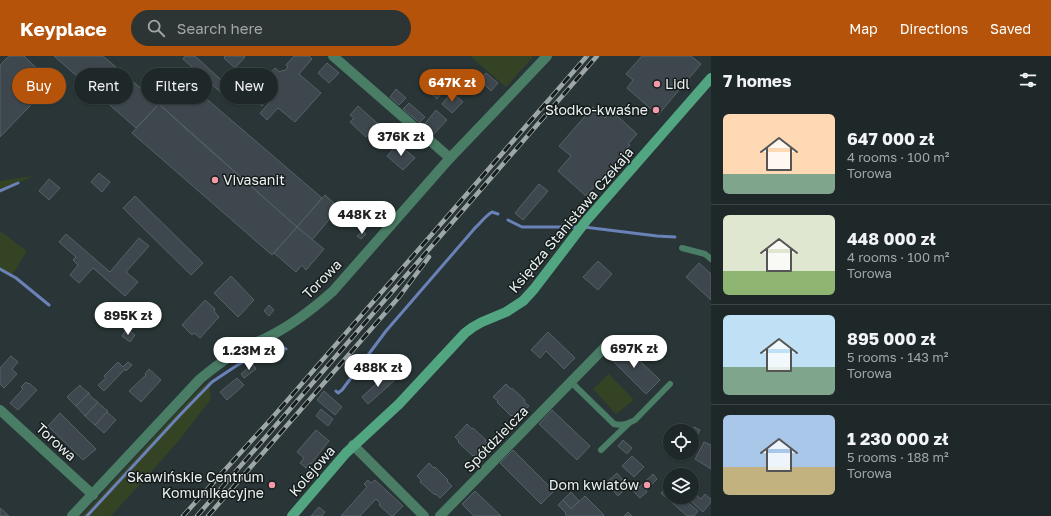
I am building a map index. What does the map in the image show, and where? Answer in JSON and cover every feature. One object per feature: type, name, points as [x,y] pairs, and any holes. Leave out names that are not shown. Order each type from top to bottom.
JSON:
[{"type":"street","points":[[333,56],[450,158]]},
{"type":"street","name":"Torowa","points":[[72,516],[200,379],[238,352],[289,325],[319,304],[333,291],[450,158],[547,56]]},
{"type":"street","name":"Księdza Stanisława Czekaja","points":[[353,445],[389,413],[465,333],[482,322],[506,312],[523,301],[534,289],[586,221],[711,78]]},
{"type":"street","name":"Spółdzielcza","points":[[440,516],[605,347]]},
{"type":"street","name":"Torowa","points":[[0,410],[93,495]]},
{"type":"street","points":[[353,445],[424,516]]},
{"type":"street","name":"Kolejowa","points":[[292,516],[353,445]]},
{"type":"lane","points":[[682,248],[705,254],[711,259]]},
{"type":"lane","points":[[571,382],[614,424],[620,425],[635,420],[670,384]]},
{"type":"lane","points":[[601,450],[629,423]]},
{"type":"green space","points":[[470,56],[532,56],[533,57],[506,87]]},
{"type":"green space","points":[[33,176],[0,192],[0,181]]},
{"type":"green space","points":[[0,231],[27,251],[11,277],[0,271]]},
{"type":"green space","points":[[609,374],[634,400],[616,414],[593,389]]},
{"type":"green space","points":[[209,381],[211,399],[177,443],[111,516],[82,516],[173,417]]},
{"type":"building","points":[[9,56],[24,56],[36,68],[12,68],[12,104],[32,104],[0,137],[0,65]]},
{"type":"building","points":[[54,56],[103,56],[117,68],[74,68],[74,74]]},
{"type":"building","points":[[185,56],[195,56],[208,68],[193,68],[183,59]]},
{"type":"building","points":[[225,56],[245,57],[235,68],[224,58]]},
{"type":"building","points":[[294,56],[309,56],[312,59],[299,74],[321,93],[295,122],[278,108],[267,120],[260,113],[268,104],[278,104],[278,70],[280,72],[283,70],[284,71],[288,67],[286,65]]},
{"type":"building","name":"Lidl","points":[[642,56],[691,56],[701,64],[658,115],[627,88],[633,80],[626,74]]},
{"type":"building","points":[[327,63],[339,73],[329,83],[318,73]]},
{"type":"building","points":[[212,72],[220,79],[220,92],[212,85]]},
{"type":"building","points":[[486,73],[498,83],[491,91],[480,79]]},
{"type":"building","points":[[425,79],[438,90],[436,91],[440,95],[437,99],[421,84]]},
{"type":"building","points":[[133,82],[141,89],[141,104],[159,104],[136,128],[109,104],[133,104]]},
{"type":"building","points":[[396,89],[406,98],[399,105],[390,97]]},
{"type":"building","points":[[452,92],[463,102],[452,113],[442,104]]},
{"type":"building","points":[[409,103],[425,117],[420,122],[421,124],[403,109]]},
{"type":"building","points":[[159,104],[212,104],[322,198],[297,227]]},
{"type":"building","name":"Vivasanit","points":[[159,104],[297,227],[272,255],[132,133]]},
{"type":"building","points":[[358,106],[377,123],[366,137],[350,122],[354,118],[350,115]]},
{"type":"building","points":[[593,107],[605,118],[611,112],[613,114],[614,113],[637,134],[628,144],[630,145],[586,196],[558,171],[571,156],[559,146]]},
{"type":"building","points":[[436,110],[447,120],[433,135],[423,126]]},
{"type":"building","points":[[396,146],[400,149],[402,147],[415,158],[403,170],[387,156]]},
{"type":"building","points":[[99,173],[110,182],[102,192],[91,182]]},
{"type":"building","points":[[49,179],[60,188],[49,200],[39,191]]},
{"type":"building","points":[[539,184],[548,191],[523,220],[515,213]]},
{"type":"building","points":[[325,195],[339,208],[312,240],[297,227]]},
{"type":"building","points":[[135,196],[203,263],[191,275],[123,208]]},
{"type":"building","points":[[297,227],[324,249],[306,270],[302,265],[296,272],[274,253]]},
{"type":"building","points":[[363,231],[366,234],[361,239],[357,236]]},
{"type":"building","points":[[66,234],[110,272],[139,238],[149,246],[126,272],[138,282],[125,296],[93,268],[79,283],[70,275],[78,265],[73,260],[76,257],[59,242]]},
{"type":"building","points":[[598,261],[612,274],[598,290],[583,277]]},
{"type":"building","points":[[699,263],[711,274],[711,300],[686,277]]},
{"type":"building","points":[[231,276],[254,300],[238,317],[214,293]]},
{"type":"building","points":[[205,300],[215,309],[214,311],[219,317],[200,338],[194,333],[192,335],[182,325]]},
{"type":"building","points":[[269,305],[274,310],[269,316],[264,311]]},
{"type":"building","points":[[127,329],[135,335],[130,342],[122,336]]},
{"type":"building","points":[[548,332],[575,358],[564,369],[546,351],[540,358],[531,350]]},
{"type":"building","points":[[622,344],[660,380],[646,394],[609,357]]},
{"type":"building","points":[[11,356],[18,362],[12,369],[17,374],[4,388],[0,384],[0,368]]},
{"type":"building","points":[[118,362],[123,367],[128,362],[132,365],[126,371],[125,369],[104,391],[98,385],[106,378],[104,376]]},
{"type":"building","points":[[253,364],[256,369],[244,378],[241,374]]},
{"type":"building","points":[[149,369],[161,380],[141,402],[129,391],[146,375],[145,374]]},
{"type":"building","points":[[388,373],[395,380],[368,404],[362,397]]},
{"type":"building","points":[[237,378],[244,385],[227,400],[220,392]]},
{"type":"building","points":[[26,382],[37,390],[18,410],[10,403],[23,389],[21,387]]},
{"type":"building","points":[[506,384],[525,400],[524,402],[529,406],[517,419],[512,415],[511,416],[493,397]]},
{"type":"building","points":[[80,385],[89,393],[76,406],[67,397]]},
{"type":"building","points":[[324,391],[342,407],[335,415],[317,400]]},
{"type":"building","points":[[89,393],[91,397],[98,402],[85,416],[76,406]]},
{"type":"building","points":[[98,402],[108,411],[95,425],[85,416]]},
{"type":"building","points":[[321,409],[333,419],[328,426],[316,416]]},
{"type":"building","points":[[552,410],[590,446],[577,460],[539,424]]},
{"type":"building","points":[[107,412],[116,420],[104,433],[95,425]]},
{"type":"building","points":[[60,413],[96,449],[83,460],[48,426]]},
{"type":"building","points":[[467,424],[486,440],[485,441],[490,446],[478,459],[458,442],[459,441],[455,437]]},
{"type":"building","points":[[316,430],[329,441],[311,464],[310,463],[306,468],[300,463],[304,458],[297,452]]},
{"type":"building","points":[[623,440],[632,448],[627,454],[618,446]]},
{"type":"building","points":[[704,442],[711,445],[711,469],[697,460],[699,460],[699,451]]},
{"type":"building","points":[[513,450],[554,491],[541,504],[500,463]]},
{"type":"building","points":[[632,456],[644,467],[634,477],[622,466]]},
{"type":"building","points":[[429,463],[448,480],[447,481],[452,486],[440,498],[420,482],[421,480],[417,476]]},
{"type":"building","points":[[617,473],[628,486],[618,496],[606,483]]},
{"type":"building","name":"Dom kwiatów","points":[[653,474],[657,479],[646,490],[647,492],[640,498],[634,492]]},
{"type":"building","points":[[368,480],[371,483],[375,480],[403,506],[393,516],[391,516],[379,505],[380,503],[376,499],[360,516],[341,516],[367,487],[364,484]]},
{"type":"building","points":[[475,491],[501,516],[474,516],[462,504]]},
{"type":"building","points":[[571,492],[579,501],[571,509],[563,500]]},
{"type":"building","points":[[705,494],[711,499],[711,502],[703,512],[694,504],[699,504],[699,497],[701,499]]},
{"type":"building","points":[[585,496],[604,515],[603,516],[567,516],[558,505],[563,500],[571,509]]},
{"type":"building","points":[[673,504],[690,504],[698,511],[694,516],[687,516]]},
{"type":"building","points":[[319,507],[325,512],[322,516],[311,516]]},
{"type":"building","points":[[0,508],[9,516],[0,516]]},
{"type":"building","points":[[628,512],[632,516],[624,516]]},
{"type":"waterway","points":[[0,191],[18,183]]},
{"type":"waterway","points":[[336,391],[338,393],[342,390],[386,331],[475,228],[487,215],[492,212],[498,214]]},
{"type":"waterway","points":[[508,220],[522,227],[578,227]]},
{"type":"waterway","points":[[584,227],[675,237]]},
{"type":"waterway","points":[[0,269],[16,278],[49,305]]},
{"type":"waterway","points":[[87,516],[212,382],[248,359],[281,346],[286,349]]},
{"type":"railway","points":[[183,516],[272,418],[587,56]]},
{"type":"railway","points":[[197,516],[597,56]]},
{"type":"railway","points":[[208,516],[399,297],[429,257]]},
{"type":"place","name":"Lidl","points":[[657,84]]},
{"type":"place","name":"Słodko-kwaśne","points":[[656,110]]},
{"type":"place","name":"Vivasanit","points":[[215,180]]},
{"type":"place","name":"Skawińskie Centrum Komunikacyjne","points":[[272,485]]},
{"type":"place","name":"Dom kwiatów","points":[[647,485]]}]
